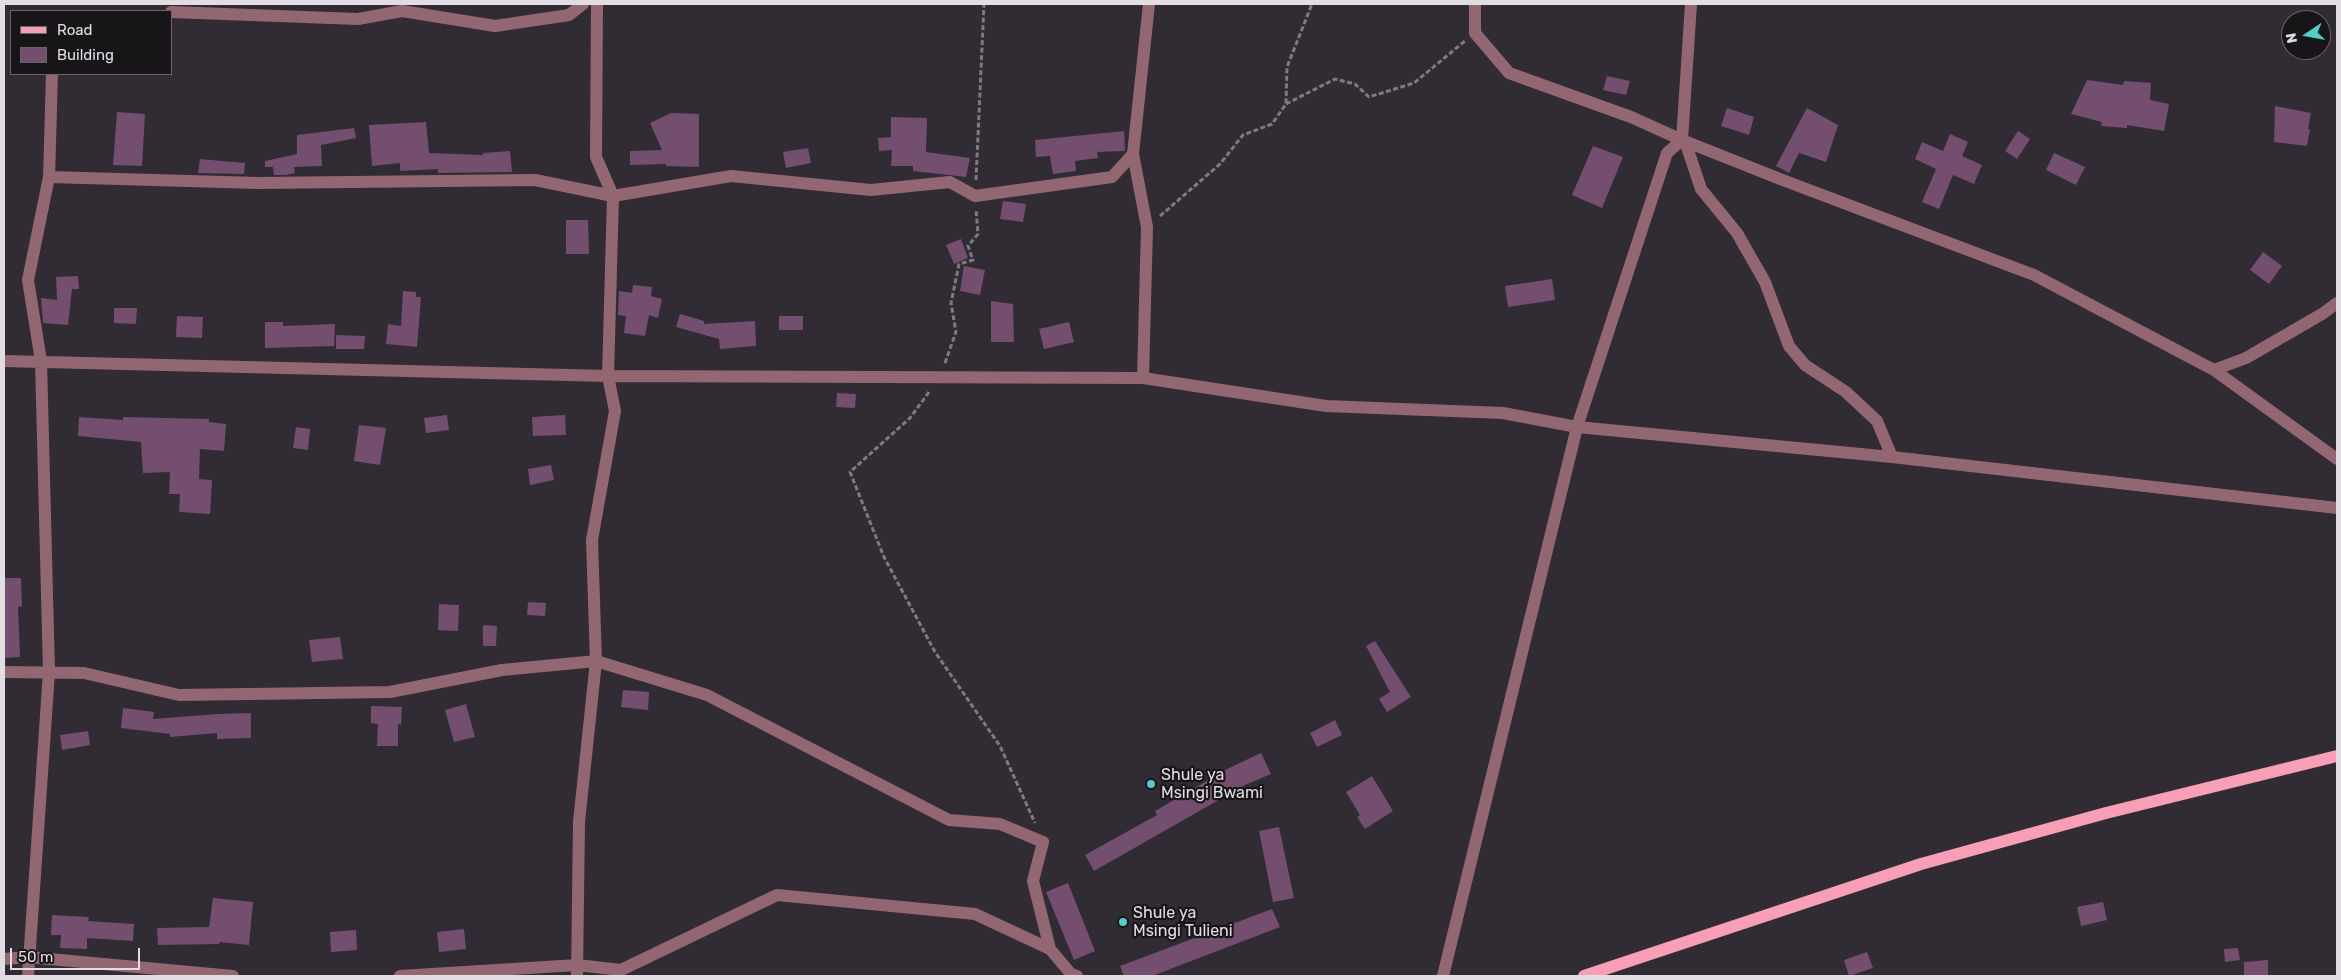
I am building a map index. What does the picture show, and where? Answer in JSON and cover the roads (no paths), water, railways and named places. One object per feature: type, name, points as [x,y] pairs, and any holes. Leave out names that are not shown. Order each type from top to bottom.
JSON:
[{"type":"main road","points":[[1584,976],[1921,864],[2106,813],[2337,756]]},
{"type":"street","points":[[172,12],[358,19],[402,10],[495,26],[569,15],[583,4]]},
{"type":"street","points":[[577,970],[579,822],[596,661],[592,540],[615,411],[608,376],[612,196],[596,157],[597,4]]},
{"type":"street","points":[[1143,378],[1147,228],[1134,154],[1149,4]]},
{"type":"street","points":[[1476,4],[1475,33],[1509,73],[1631,116],[1682,140],[2034,274],[2214,370],[2337,460]]},
{"type":"street","points":[[1443,976],[1576,427],[1667,153],[1682,140],[1691,4]]},
{"type":"street","points":[[28,976],[49,672],[41,362],[28,280],[49,177],[52,75]]},
{"type":"street","points":[[1682,140],[1686,144],[1701,189],[1737,233],[1765,282],[1789,346],[1805,365],[1846,392],[1877,421],[1892,457]]},
{"type":"street","points":[[49,177],[258,182],[535,180],[612,196],[731,176],[871,190],[950,182],[975,196],[1112,177],[1134,154]]},
{"type":"street","points":[[2214,370],[2246,358],[2322,314],[2337,303]]},
{"type":"street","points":[[4,361],[608,376],[1143,378],[1326,406],[1503,413],[1576,427],[1892,457],[2337,508]]},
{"type":"street","points":[[4,672],[84,673],[179,695],[390,692],[502,670],[596,661],[707,695],[949,820],[1000,824],[1043,842],[1033,881],[1050,949]]},
{"type":"street","points":[[400,976],[621,970],[777,895],[975,914],[1050,949],[1072,974],[1077,976]]},
{"type":"street","points":[[4,959],[28,958],[233,976]]},
{"type":"place","name":"Shule ya Msingi Bwami","points":[[1151,784]]},
{"type":"place","name":"Shule ya Msingi Tulieni","points":[[1123,922]]}]
